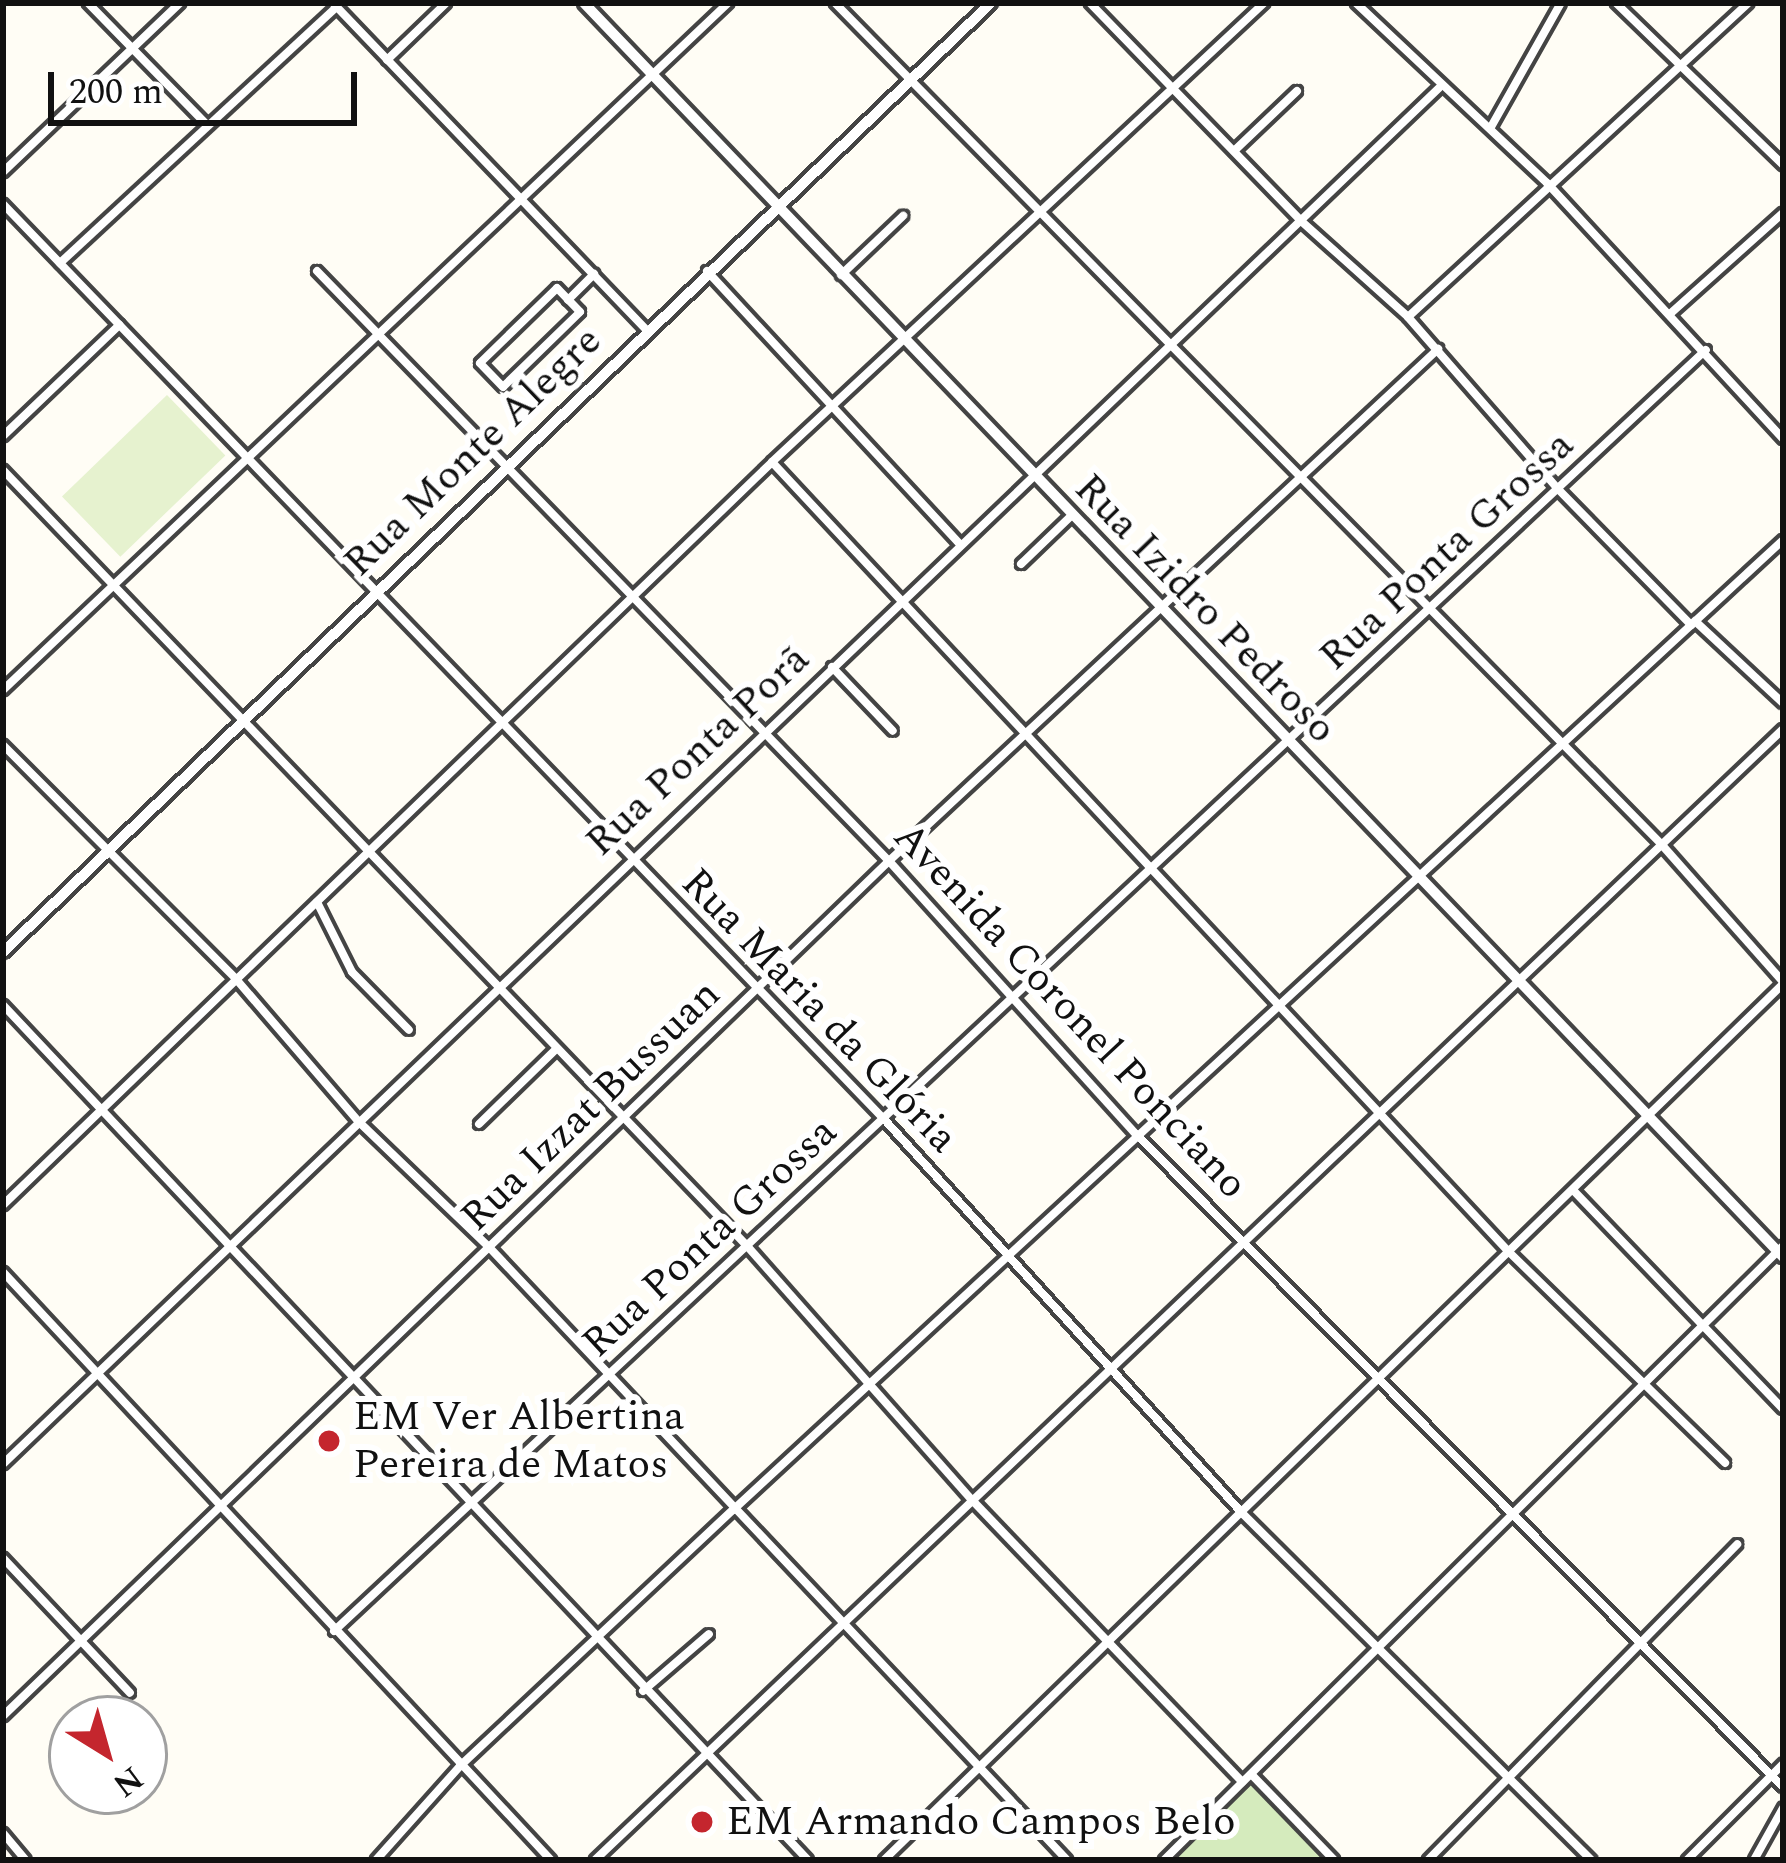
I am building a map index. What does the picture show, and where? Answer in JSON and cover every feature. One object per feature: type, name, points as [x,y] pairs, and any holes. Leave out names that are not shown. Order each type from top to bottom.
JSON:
[{"type":"street","points":[[88,3],[207,125]]},
{"type":"street","points":[[3,172],[180,3]]},
{"type":"street","points":[[387,60],[446,3]]},
{"type":"street","name":"Rua Izidro Pedroso","points":[[584,3],[902,343],[1781,1252]]},
{"type":"street","points":[[3,690],[515,196],[728,3]]},
{"type":"street","points":[[836,3],[909,82],[1174,342],[1561,748],[1662,845],[1783,983],[1381,1382],[884,1860]]},
{"type":"street","name":"Rua Monte Alegre","points":[[3,952],[775,204],[991,3]]},
{"type":"street","points":[[1090,3],[1300,220],[1408,316],[1556,488],[1693,623],[1783,703]]},
{"type":"street","points":[[3,1205],[772,462],[1264,3]]},
{"type":"street","points":[[1356,3],[1439,88],[1490,127],[1547,182],[1783,439]]},
{"type":"street","points":[[1490,127],[1561,3]]},
{"type":"street","points":[[1616,3],[1783,165]]},
{"type":"street","points":[[1408,316],[1677,62],[1748,3]]},
{"type":"street","points":[[60,263],[334,5],[646,330]]},
{"type":"street","name":"Rua Ponta Porã","points":[[3,1464],[629,856],[1439,88]]},
{"type":"street","points":[[1234,151],[1297,91]]},
{"type":"street","name":"Rua Maria da Glória","points":[[3,204],[883,1118],[1243,1514],[1591,1860]]},
{"type":"street","points":[[1672,313],[1783,213]]},
{"type":"street","points":[[840,276],[903,217]]},
{"type":"street","name":"Avenida Coronel Ponciano","points":[[317,271],[889,861],[1136,1134],[1783,1787]]},
{"type":"street","points":[[707,271],[959,543]]},
{"type":"street","points":[[568,300],[594,274]]},
{"type":"street","points":[[557,288],[568,300],[580,312],[503,387],[480,363],[557,288]]},
{"type":"street","points":[[3,436],[119,326]]},
{"type":"street","name":"Rua Izzat Bussuan","points":[[3,1716],[348,1377],[889,861],[1438,349]]},
{"type":"street","name":"Rua Ponta Grossa","points":[[334,1631],[1706,350]]},
{"type":"street","points":[[772,462],[897,602],[1509,1252],[1651,1382],[1725,1463]]},
{"type":"street","points":[[3,470],[620,1119],[748,1247],[973,1502],[1243,1782]]},
{"type":"street","points":[[1021,564],[1070,517]]},
{"type":"street","points":[[376,1860],[460,1766],[594,1640],[1783,540]]},
{"type":"street","points":[[832,667],[893,731]]},
{"type":"street","points":[[595,1860],[1783,730]]},
{"type":"street","points":[[3,745],[104,852],[236,979],[358,1121],[488,1246],[838,1626],[1067,1860]]},
{"type":"street","points":[[317,902],[352,972],[409,1030]]},
{"type":"street","points":[[3,1005],[594,1640],[808,1860]]},
{"type":"street","points":[[478,1124],[555,1050]]},
{"type":"street","points":[[1574,1190],[1702,1331],[1783,1409]]},
{"type":"street","points":[[1164,1860],[1380,1653],[1781,1252]]},
{"type":"street","points":[[3,1272],[95,1377],[225,1502],[334,1631],[551,1860]]},
{"type":"street","points":[[1428,1860],[1737,1544]]},
{"type":"street","points":[[3,1558],[130,1693]]},
{"type":"street","points":[[644,1691],[709,1634]]},
{"type":"street","points":[[1687,1860],[1783,1763]]},
{"type":"street","points":[[1252,1774],[1334,1860]]},
{"type":"street","points":[[1754,1860],[1783,1808]]},
{"type":"street","points":[[3,1833],[26,1860]]},
{"type":"green space","points":[[167,395],[225,455],[120,557],[62,496]]},
{"type":"green space","points":[[1250,1784],[1327,1860],[1171,1860],[1243,1789]]},
{"type":"place","name":"EM Ver Albertina Pereira de Matos","points":[[329,1441]]},
{"type":"place","name":"EM Armando Campos Belo","points":[[702,1822]]}]
